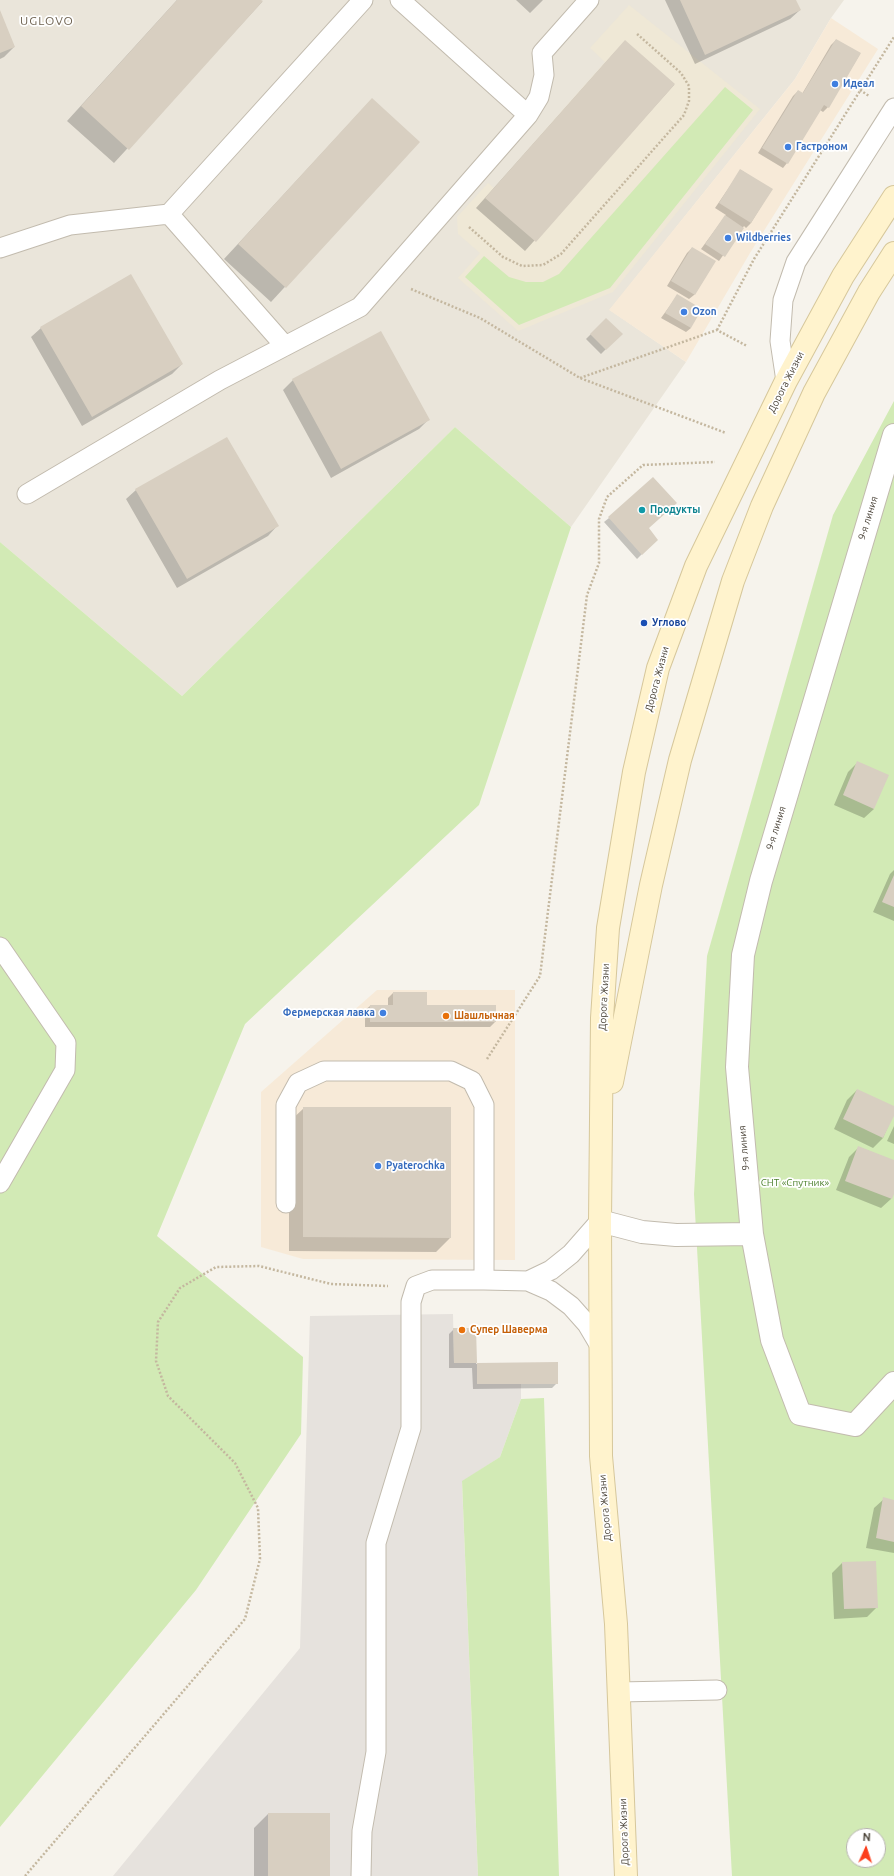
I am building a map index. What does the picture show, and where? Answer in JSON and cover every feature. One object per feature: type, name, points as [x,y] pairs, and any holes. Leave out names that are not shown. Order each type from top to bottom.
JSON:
[{"type":"main road","name":"Дорога Жизни","points":[[626,1876],[616,1624],[601,1456],[600,1221],[602,1140],[602,1018],[608,928],[634,772],[657,676],[671,631],[696,566],[786,381],[843,276],[894,197]]},
{"type":"main road","name":"Дорога Жизни","points":[[602,1140],[624,1013],[680,760],[734,580],[762,506],[814,393],[869,292],[894,252]]},
{"type":"street","name":"9-я линия","points":[[894,435],[761,881],[744,954],[737,1067],[752,1234],[772,1340],[800,1414],[855,1425],[894,1383]]},
{"type":"street","points":[[600,1221],[642,1232],[676,1235],[752,1234]]},
{"type":"lane","points":[[0,248],[70,225],[169,214],[363,0]]},
{"type":"lane","points":[[400,0],[528,116]]},
{"type":"lane","points":[[27,494],[220,380],[360,307],[528,116],[539,97],[544,75],[542,53],[589,0]]},
{"type":"lane","points":[[786,381],[780,341],[782,307],[796,262],[894,108]]},
{"type":"lane","points":[[169,214],[285,346]]},
{"type":"lane","points":[[0,947],[66,1044],[65,1070],[0,1183]]},
{"type":"lane","points":[[286,1203],[286,1105],[298,1083],[324,1071],[451,1071],[472,1081],[484,1105],[484,1280]]},
{"type":"lane","points":[[528,1281],[551,1270],[571,1254],[600,1221]]},
{"type":"lane","points":[[362,1876],[362,1831],[376,1752],[376,1543],[411,1428],[411,1302],[416,1286],[432,1280],[528,1281],[551,1291],[571,1306],[588,1324],[600,1346]]},
{"type":"lane","points":[[618,1692],[717,1690]]},
{"type":"path","points":[[468,228],[503,258],[522,266],[543,265],[561,254],[684,115],[690,101],[689,86],[681,73],[636,33]]},
{"type":"path","points":[[580,378],[717,330],[754,259],[894,37]]},
{"type":"path","points":[[860,90],[873,98]]},
{"type":"path","points":[[385,278],[480,318],[580,378],[726,434]]},
{"type":"path","points":[[717,330],[747,346]]},
{"type":"path","points":[[472,1081],[540,976],[587,595],[599,563],[599,519],[607,497],[643,465],[718,462]]},
{"type":"path","points":[[25,1876],[245,1619],[260,1559],[258,1508],[234,1463],[168,1396],[156,1361],[158,1322],[161,1316],[180,1288],[216,1267],[259,1266],[331,1284],[416,1286]]},
{"type":"shaded area","points":[[0,0],[844,0],[831,18],[795,79],[610,310],[686,362],[571,527],[455,427],[182,696],[0,542]]},
{"type":"shaded area","points":[[629,5],[760,109],[613,292],[518,331],[458,278],[480,253],[458,234],[457,217],[488,183],[494,188],[605,62],[590,48]]},
{"type":"shaded area","points":[[831,18],[878,49],[750,253],[686,362],[609,310],[795,79]]},
{"type":"shaded area","points":[[377,990],[515,990],[515,1260],[303,1259],[261,1247],[261,1092]]},
{"type":"shaded area","points":[[453,1314],[454,1363],[477,1363],[477,1384],[521,1384],[521,1399],[500,1457],[462,1482],[478,1876],[113,1876],[300,1648],[310,1316]]},
{"type":"green space","points":[[725,87],[753,110],[610,288],[519,325],[465,277],[484,256],[509,277],[526,282],[543,282],[559,274]]},
{"type":"green space","name":"СНТ «Спутник»","points":[[894,401],[894,1876],[732,1876],[694,1194],[707,956],[833,515]]},
{"type":"green space","points":[[455,427],[571,527],[479,805],[245,1024],[157,1236],[303,1357],[301,1434],[196,1590],[0,1827],[0,542],[182,696]]},
{"type":"green space","points":[[544,1398],[559,1876],[478,1876],[462,1481],[500,1457],[521,1399]]},
{"type":"building","points":[[177,0],[263,1],[129,150],[81,106]]},
{"type":"building","points":[[680,0],[796,0],[801,10],[705,55]]},
{"type":"building","points":[[0,10],[15,47],[0,53]]},
{"type":"building","points":[[836,39],[861,53],[829,108],[824,105],[788,164],[762,148],[798,90],[803,93]]},
{"type":"building","points":[[625,40],[675,84],[536,242],[485,198]]},
{"type":"building","points":[[372,98],[420,142],[286,288],[238,244]]},
{"type":"building","points":[[740,169],[773,189],[751,223],[719,203]]},
{"type":"building","points":[[725,215],[744,228],[725,257],[705,244]]},
{"type":"building","points":[[692,247],[716,261],[695,295],[671,281]]},
{"type":"building","points":[[131,274],[183,364],[92,417],[40,327]]},
{"type":"building","points":[[677,294],[702,309],[691,328],[665,313]]},
{"type":"building","points":[[606,318],[623,334],[606,350],[590,334]]},
{"type":"building","points":[[381,331],[430,420],[341,469],[292,379]]},
{"type":"building","points":[[227,437],[279,526],[187,579],[135,489]]},
{"type":"building","name":"Продукты","points":[[653,477],[677,503],[649,528],[658,540],[642,555],[608,517]]},
{"type":"building","points":[[857,761],[889,775],[874,809],[843,795]]},
{"type":"building","points":[[894,875],[894,907],[882,902]]},
{"type":"building","points":[[393,992],[427,992],[427,1005],[496,1005],[496,1022],[370,1022],[370,1005],[393,1005]]},
{"type":"building","points":[[857,1089],[894,1106],[894,1116],[883,1138],[843,1119]]},
{"type":"building","points":[[303,1107],[451,1107],[451,1238],[303,1237]]},
{"type":"building","points":[[858,1146],[894,1160],[894,1194],[892,1199],[845,1181]]},
{"type":"building","points":[[453,1328],[476,1328],[477,1363],[454,1363]]},
{"type":"building","points":[[558,1362],[558,1384],[477,1384],[477,1363]]},
{"type":"building","points":[[883,1497],[894,1500],[894,1542],[876,1538]]},
{"type":"building","points":[[876,1561],[878,1608],[844,1609],[842,1562]]},
{"type":"building","points":[[268,1813],[330,1813],[330,1876],[268,1876]]},
{"type":"place","name":"Идеал","points":[[835,84]]},
{"type":"place","name":"Гастроном","points":[[788,147]]},
{"type":"place","name":"Wildberries","points":[[728,238]]},
{"type":"place","name":"Ozon","points":[[684,312]]},
{"type":"place","name":"Продукты","points":[[642,510]]},
{"type":"place","name":"Углово","points":[[644,623]]},
{"type":"place","name":"Фермерская лавка","points":[[383,1013]]},
{"type":"place","name":"Шашлычная","points":[[446,1016]]},
{"type":"place","name":"Pyaterochka","points":[[378,1166]]},
{"type":"place","name":"Супер Шаверма","points":[[462,1330]]},
{"type":"district","name":"UGLOVO","points":[[47,21]]}]
